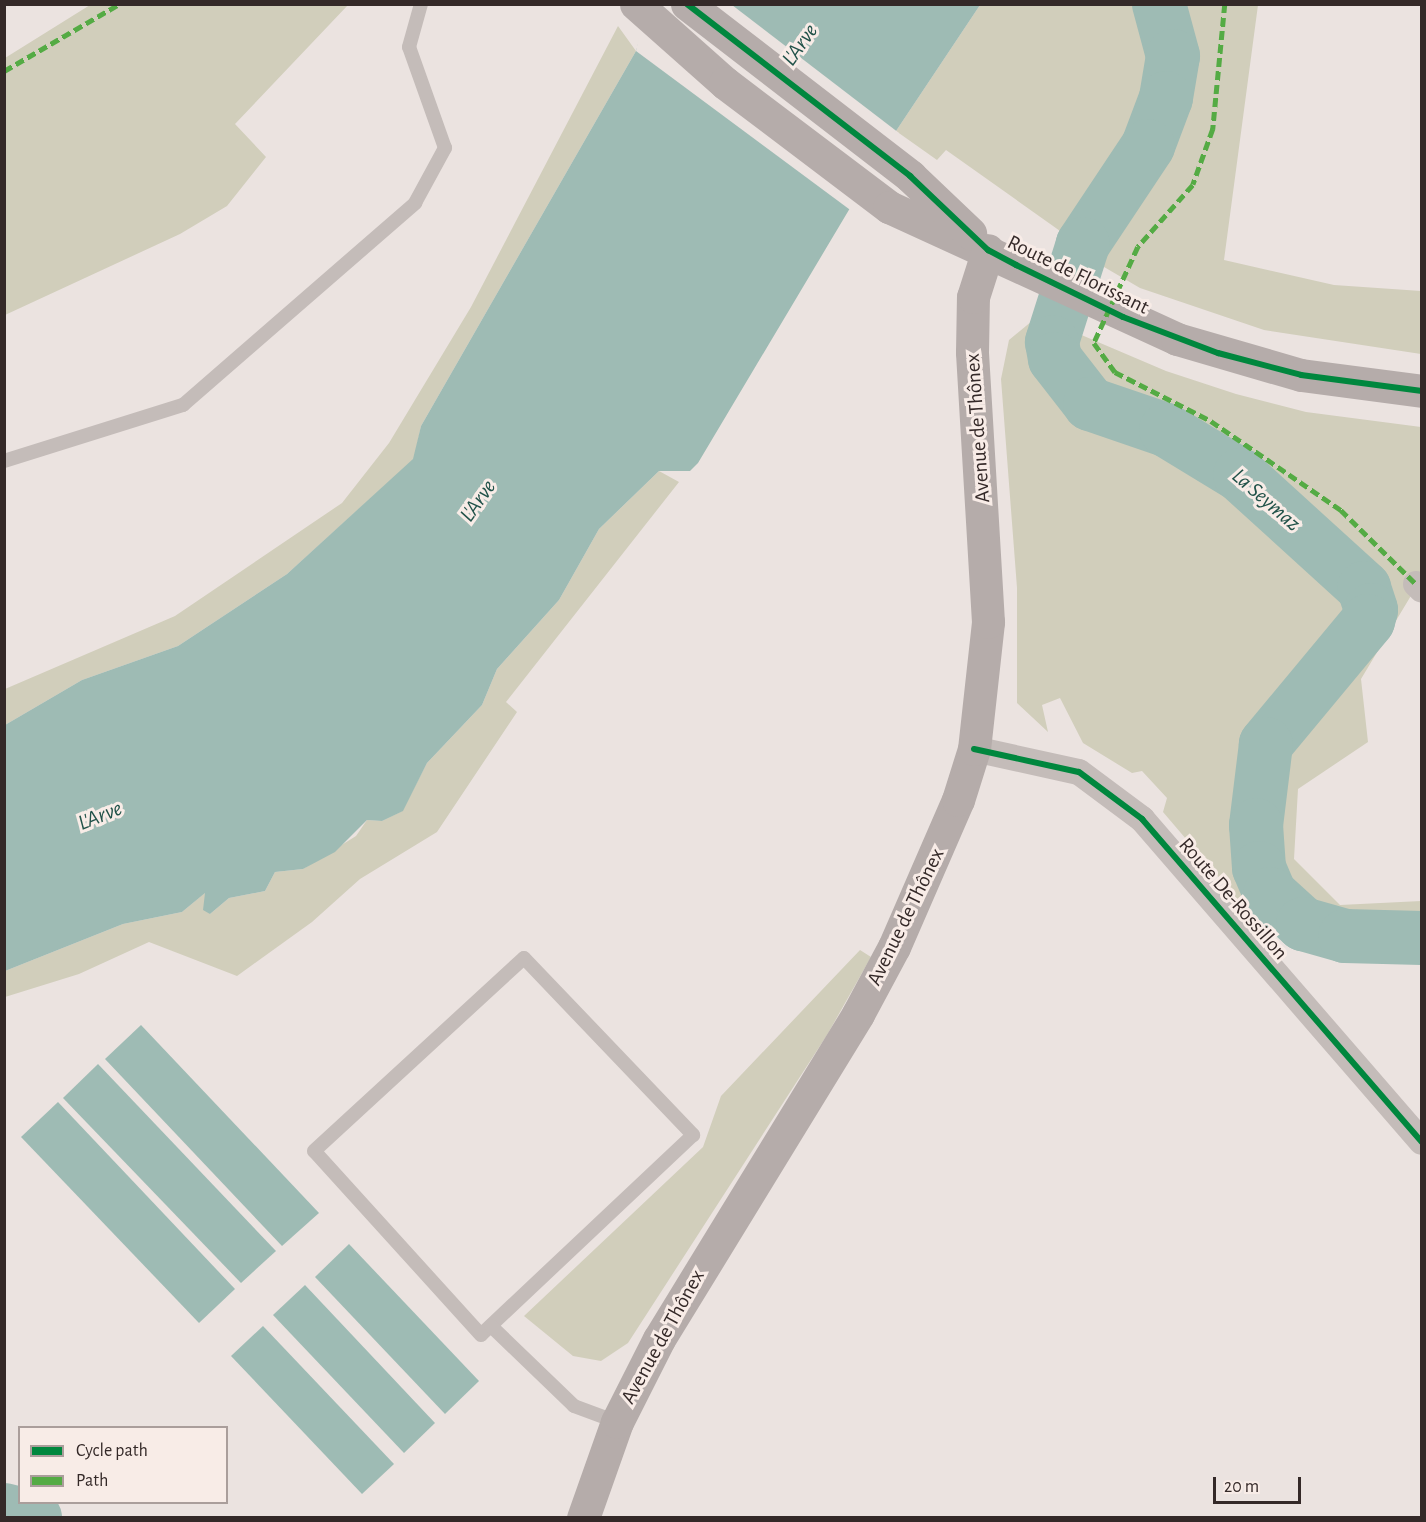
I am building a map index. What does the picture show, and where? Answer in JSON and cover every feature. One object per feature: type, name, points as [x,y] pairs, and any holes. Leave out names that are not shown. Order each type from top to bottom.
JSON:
[{"type":"main road","name":"Route de Florissant","points":[[636,4],[725,83],[890,207],[1124,317],[1218,353],[1301,375],[1422,391]]},
{"type":"main road","name":"Route de Florissant","points":[[687,4],[775,77],[910,176],[1002,258]]},
{"type":"main road","name":"Avenue de Thônex","points":[[583,1518],[617,1422],[714,1244],[889,956],[944,838],[974,749],[985,680],[988,567],[973,312],[1002,258]]},
{"type":"street","name":"Route De-Rossillon","points":[[974,749],[1079,772],[1142,819],[1422,1142]]},
{"type":"lane","points":[[4,461],[183,405],[415,204],[445,148],[409,47],[422,4]]},
{"type":"lane","points":[[524,958],[693,1135],[491,1326],[481,1335],[315,1151],[524,958]]},
{"type":"lane","points":[[491,1326],[574,1406],[617,1422]]},
{"type":"shaded area","points":[[90,5],[348,5],[235,124],[266,157],[227,206],[180,234],[5,315],[5,58]]},
{"type":"shaded area","points":[[980,5],[1258,5],[1224,260],[1334,285],[1421,291],[1421,354],[1264,330],[1140,288],[1075,250],[1077,243],[946,150],[937,160],[896,131]]},
{"type":"shaded area","points":[[618,26],[636,51],[421,426],[414,459],[287,574],[178,646],[82,680],[5,725],[5,689],[175,616],[342,503],[389,443],[471,307]]},
{"type":"shaded area","points":[[1032,321],[1058,325],[1166,371],[1236,394],[1306,412],[1421,427],[1421,579],[1361,679],[1368,742],[1298,789],[1294,859],[1340,905],[1421,901],[1421,954],[1303,952],[1268,910],[1256,921],[1163,812],[1167,798],[1142,771],[1132,773],[1083,743],[1060,698],[1042,705],[1048,732],[1017,703],[1017,588],[1001,379],[1009,340]]},
{"type":"shaded area","points":[[659,471],[679,482],[506,702],[517,712],[437,832],[360,879],[312,922],[237,976],[149,942],[79,974],[5,997],[5,971],[123,924],[182,912],[206,892],[210,914],[229,898],[265,891],[275,872],[303,869],[356,836],[367,820],[382,821],[402,811],[427,763],[482,705],[497,669],[559,600],[599,529]]},
{"type":"shaded area","points":[[860,950],[871,957],[827,1035],[628,1343],[601,1361],[573,1356],[524,1316],[703,1147],[721,1096]]},
{"type":"water","name":"L'Arve","points":[[649,5],[980,5],[896,131],[698,463],[690,471],[659,471],[599,529],[559,600],[497,669],[482,705],[427,763],[403,811],[382,821],[367,820],[335,852],[303,869],[275,872],[265,891],[229,898],[210,914],[203,910],[205,893],[182,912],[123,924],[5,971],[5,725],[82,680],[178,646],[287,574],[413,459],[421,426],[636,51]]},
{"type":"water","points":[[141,1025],[319,1213],[282,1246],[105,1059]]},
{"type":"water","points":[[98,1064],[276,1251],[241,1283],[63,1098]]},
{"type":"water","points":[[58,1102],[235,1289],[199,1323],[21,1137]]},
{"type":"water","points":[[349,1244],[479,1381],[445,1414],[315,1277]]},
{"type":"water","points":[[305,1285],[435,1423],[404,1453],[273,1315]]},
{"type":"water","points":[[263,1326],[394,1464],[362,1494],[231,1356]]},
{"type":"pier","points":[[646,4],[732,5],[899,133],[853,212],[636,51]]},
{"type":"waterway","name":"La Seymaz","points":[[1159,4],[1173,56],[1166,98],[1148,146],[1083,244],[1052,342],[1055,359],[1090,404],[1166,430],[1240,475],[1364,588],[1371,610],[1368,621],[1266,744],[1256,825],[1259,868],[1270,894],[1303,924],[1345,936],[1422,938]]},
{"type":"waterway","points":[[4,1510],[35,1518]]},
{"type":"marked path","points":[[4,71],[119,4]]},
{"type":"marked path","points":[[1225,4],[1213,129],[1193,185],[1138,247],[1094,343],[1115,372],[1211,421],[1341,510],[1416,584]]},
{"type":"cycle path","points":[[687,4],[910,176],[988,250],[1016,265],[1123,317],[1218,353],[1301,375],[1422,391]]},
{"type":"cycle path","points":[[974,749],[1079,772],[1142,819],[1422,1142]]}]
